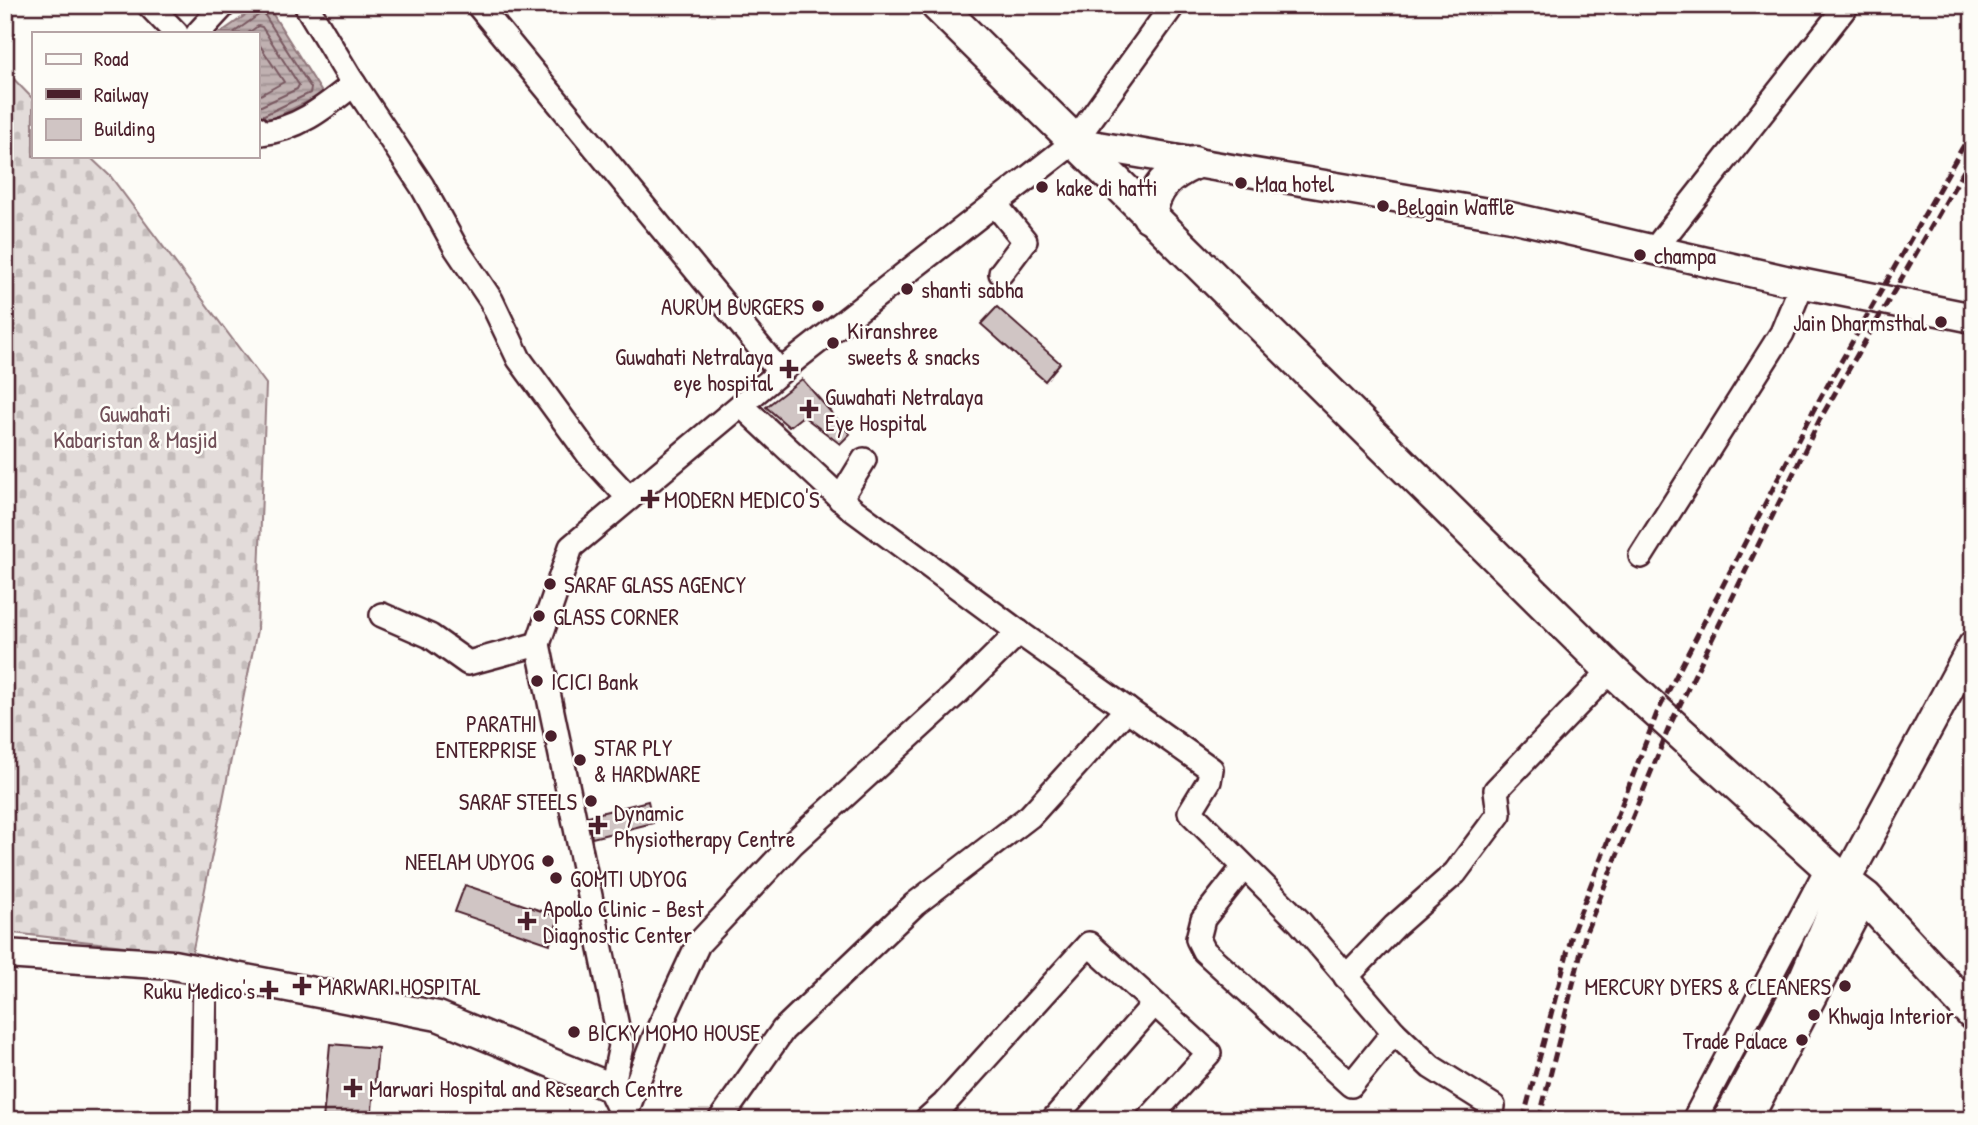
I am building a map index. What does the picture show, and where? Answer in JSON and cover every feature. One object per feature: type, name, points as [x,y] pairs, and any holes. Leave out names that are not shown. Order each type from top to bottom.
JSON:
[{"type":"main road","points":[[937,5],[1611,670],[1846,883],[1973,1014]]},
{"type":"main road","points":[[1149,216],[1154,196],[1167,178],[1194,163]]},
{"type":"street","points":[[149,5],[175,32]]},
{"type":"street","points":[[199,32],[224,5]]},
{"type":"street","points":[[306,5],[354,84],[422,186],[456,248],[491,300],[519,359],[589,455],[629,498]]},
{"type":"street","points":[[478,5],[780,372]]},
{"type":"street","points":[[626,1117],[612,1088],[621,1046],[538,644],[571,547],[780,372],[1074,142],[1172,5]]},
{"type":"street","points":[[1654,250],[1847,5]]},
{"type":"street","points":[[259,130],[261,133],[282,131],[315,114],[354,84]]},
{"type":"street","points":[[1074,142],[1511,217],[1802,284],[1973,318]]},
{"type":"street","points":[[995,204],[1025,241],[1001,272]]},
{"type":"street","points":[[1641,556],[1783,333],[1802,284]]},
{"type":"street","points":[[741,405],[840,499],[1019,632],[1211,769],[1209,781],[1190,812],[1298,921],[1394,1032],[1431,1067],[1493,1106],[1491,1120]]},
{"type":"street","points":[[840,499],[864,460]]},
{"type":"street","points":[[382,615],[430,636],[468,663],[538,644]]},
{"type":"street","points":[[626,1117],[654,1039],[698,944],[792,844],[957,694],[1019,632]]},
{"type":"street","points":[[1727,1120],[1804,977],[1846,883],[1973,645]]},
{"type":"street","points":[[1346,976],[1395,926],[1455,873],[1499,814],[1496,790],[1611,670]]},
{"type":"street","points":[[720,1120],[783,1030],[915,904],[1030,816],[1127,709]]},
{"type":"street","points":[[1244,867],[1203,919],[1198,939],[1204,951],[1351,1085],[1394,1032]]},
{"type":"street","points":[[1694,1120],[1846,883]]},
{"type":"street","points":[[1750,1120],[1846,883]]},
{"type":"street","points":[[936,1117],[1088,944],[1209,1053],[1149,1120]]},
{"type":"street","points":[[5,954],[173,965],[438,1016],[612,1088]]},
{"type":"street","points":[[203,1120],[205,971]]},
{"type":"street","points":[[1052,1120],[1154,1004]]},
{"type":"green space","name":"Guwahati Kabaristan & Masjid","points":[[5,70],[32,98],[32,158],[91,158],[111,177],[266,384],[257,630],[192,954],[5,932]]},
{"type":"water","points":[[260,5],[267,5],[323,94],[259,125],[259,32],[221,32]]},
{"type":"building","points":[[997,307],[1060,363],[1045,381],[981,324]]},
{"type":"building","points":[[802,379],[850,434],[840,444],[803,416],[789,427],[766,407]]},
{"type":"building","points":[[648,801],[653,823],[592,838],[588,816]]},
{"type":"building","points":[[465,885],[559,917],[550,944],[455,912]]},
{"type":"building","points":[[330,1044],[378,1048],[371,1120],[323,1120]]},
{"type":"railway","points":[[1523,1120],[1573,931],[1657,713],[1813,411],[1973,129]]},
{"type":"railway","points":[[1539,1120],[1586,932],[1670,725],[1820,419],[1973,155]]},
{"type":"place","name":"Maa hotel","points":[[1241,183]]},
{"type":"place","name":"kake di hatti","points":[[1042,187]]},
{"type":"place","name":"Belgain Waffle","points":[[1383,206]]},
{"type":"place","name":"champa","points":[[1640,255]]},
{"type":"place","name":"shanti sabha","points":[[907,289]]},
{"type":"place","name":"AURUM BURGERS","points":[[818,306]]},
{"type":"place","name":"Jain Dharmsthal","points":[[1941,322]]},
{"type":"place","name":"Kiranshree sweets & snacks","points":[[833,343]]},
{"type":"place","name":"Guwahati Netralaya eye hospital","points":[[789,369]]},
{"type":"place","name":"Guwahati Netralaya Eye Hospital","points":[[809,409]]},
{"type":"place","name":"MODERN MEDICO'S","points":[[650,499]]},
{"type":"place","name":"SARAF GLASS AGENCY","points":[[550,584]]},
{"type":"place","name":"GLASS CORNER","points":[[539,616]]},
{"type":"place","name":"ICICI Bank","points":[[537,681]]},
{"type":"place","name":"PARATHI ENTERPRISE","points":[[551,736]]},
{"type":"place","name":"STAR PLY & HARDWARE","points":[[580,760]]},
{"type":"place","name":"SARAF STEELS","points":[[591,801]]},
{"type":"place","name":"Dynamic Physiotherapy Centre","points":[[598,825]]},
{"type":"place","name":"NEELAM UDYOG","points":[[548,861]]},
{"type":"place","name":"GOMTI UDYOG","points":[[556,878]]},
{"type":"place","name":"Apollo Clinic - Best Diagnostic Center","points":[[527,921]]},
{"type":"place","name":"MARWARI HOSPITAL","points":[[302,986]]},
{"type":"place","name":"MERCURY DYERS & CLEANERS","points":[[1845,986]]},
{"type":"place","name":"Ruku Medico's","points":[[269,990]]},
{"type":"place","name":"Khwaja Interior","points":[[1814,1015]]},
{"type":"place","name":"BICKY MOMO HOUSE","points":[[574,1032]]},
{"type":"place","name":"Trade Palace","points":[[1802,1040]]},
{"type":"place","name":"Marwari Hospital and Research Centre","points":[[353,1088]]}]
